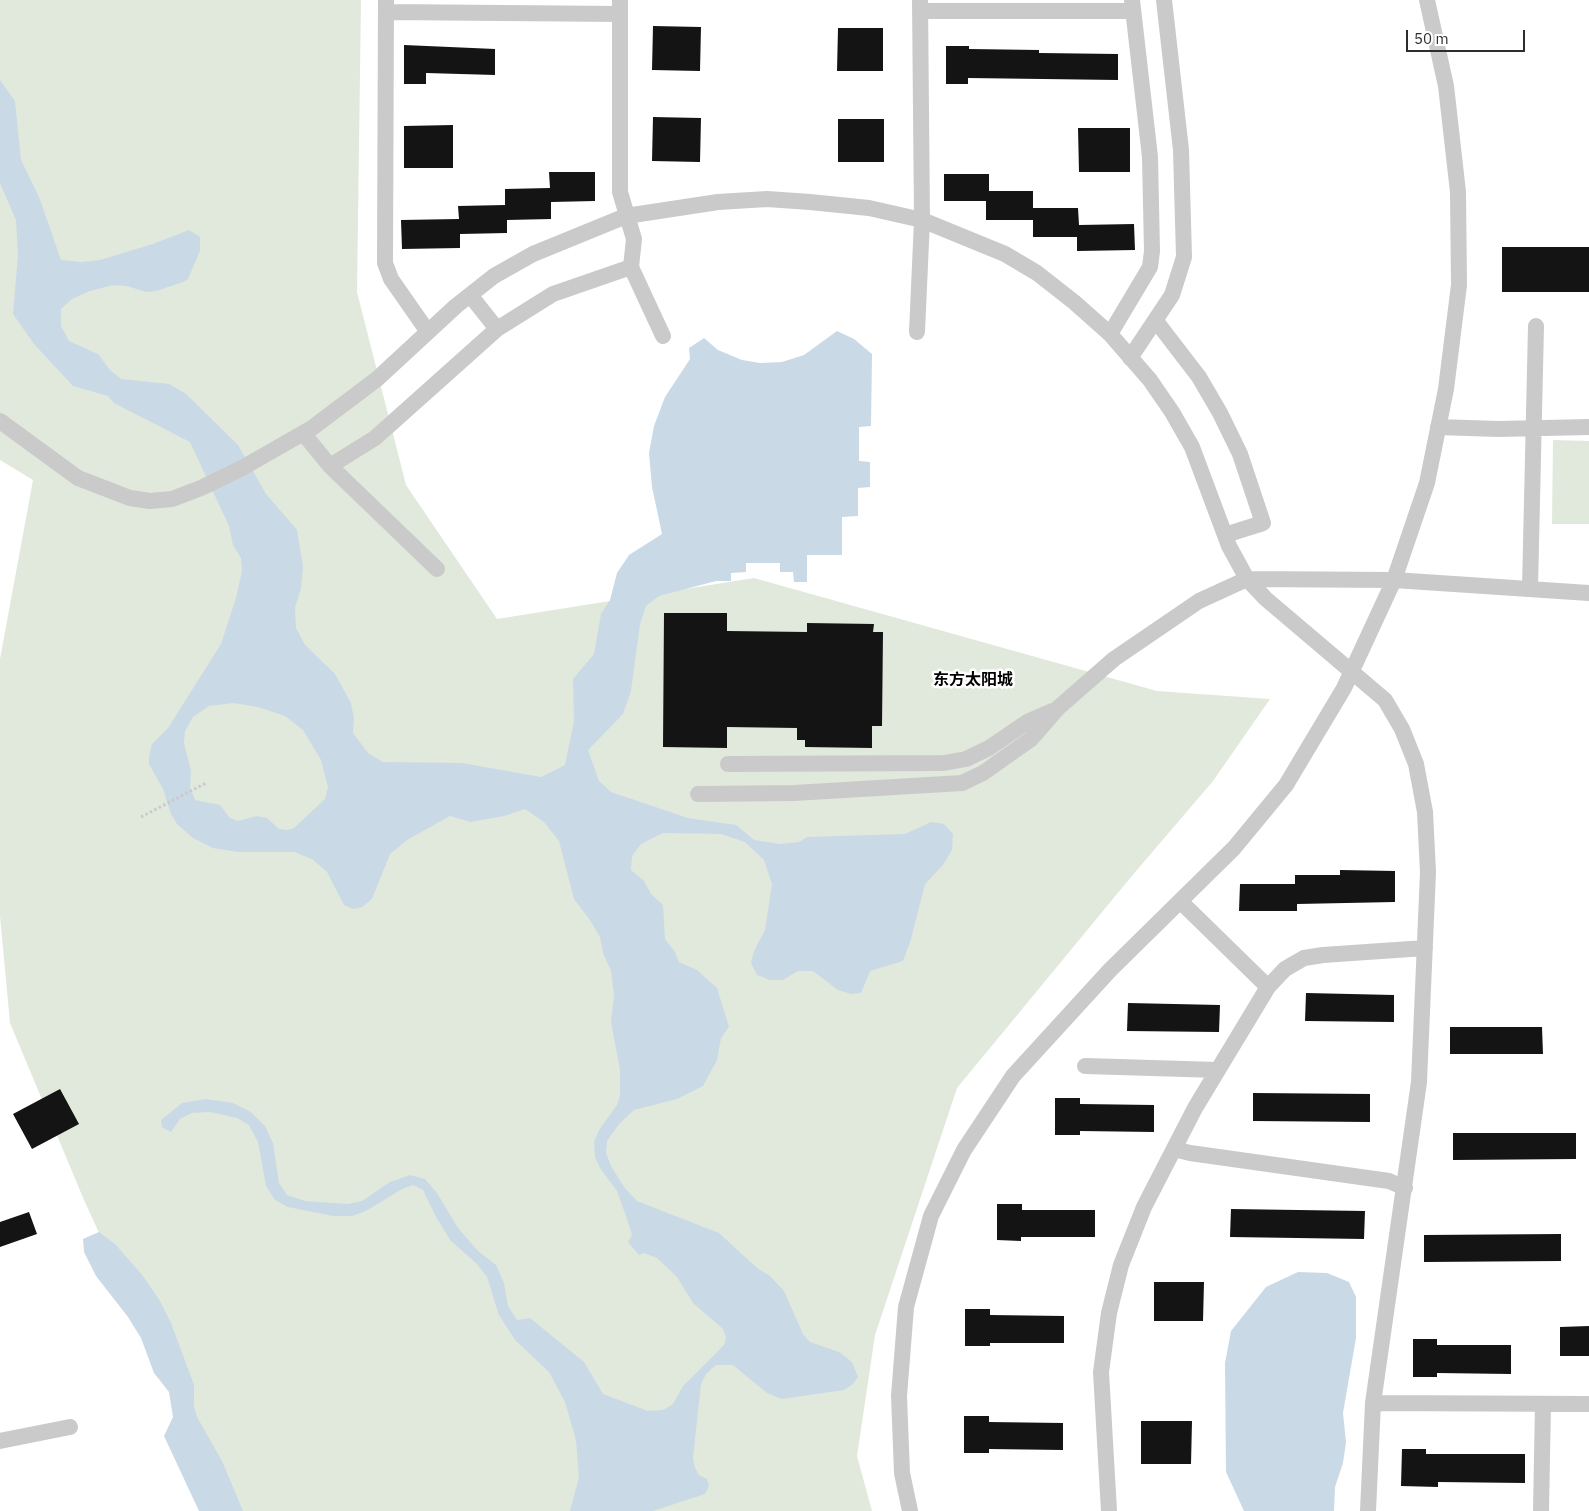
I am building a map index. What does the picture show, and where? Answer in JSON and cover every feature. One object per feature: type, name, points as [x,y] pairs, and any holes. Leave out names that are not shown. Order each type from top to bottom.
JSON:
[{"type":"street","points":[[1130,358],[1172,295],[1184,257],[1181,150],[1164,0]]},
{"type":"street","points":[[910,1511],[902,1473],[899,1396],[906,1307],[930,1216],[964,1150],[1013,1076],[1110,970],[1234,848],[1286,785],[1344,688],[1394,580],[1427,484],[1446,389],[1460,285],[1458,192],[1446,86],[1427,0]]},
{"type":"street","points":[[917,332],[922,220],[920,5],[1133,5],[1150,157],[1152,251],[1150,267],[1110,334]]},
{"type":"street","points":[[428,332],[391,279],[385,263],[386,6],[620,7],[620,192],[634,239],[631,268],[664,336]]},
{"type":"street","points":[[0,421],[78,478],[130,498],[150,501],[172,499],[201,488],[275,450],[303,433],[377,379],[470,295],[494,276],[533,254],[626,216],[718,202],[768,200],[869,208],[922,220],[1005,254],[1037,273],[1110,334],[1166,404],[1192,447],[1225,535],[1247,579],[1266,599],[1352,670],[1385,700],[1402,729],[1416,764],[1426,812],[1428,872],[1419,1082],[1406,1188],[1384,1317],[1373,1403],[1368,1511]]},
{"type":"street","points":[[330,466],[375,438],[497,328],[553,294],[631,268]]},
{"type":"street","points":[[470,295],[497,328]]},
{"type":"street","points":[[1156,321],[1199,377],[1220,413],[1240,454],[1263,523],[1225,535]]},
{"type":"street","points":[[1530,588],[1536,326]]},
{"type":"street","points":[[1438,427],[1589,428]]},
{"type":"street","points":[[303,433],[330,466],[438,568]]},
{"type":"street","points":[[698,794],[794,793],[962,783],[983,773],[1031,739],[1058,708],[1114,659],[1200,601],[1247,579],[1394,580],[1589,593]]},
{"type":"street","points":[[728,764],[944,763],[966,759],[989,748],[1027,722],[1058,708]]},
{"type":"street","points":[[1180,901],[1268,987]]},
{"type":"street","points":[[1109,1511],[1101,1372],[1109,1313],[1121,1265],[1144,1207],[1218,1070],[1268,987],[1285,969],[1304,958],[1323,955],[1425,948]]},
{"type":"street","points":[[1085,1066],[1218,1070]]},
{"type":"street","points":[[1174,1149],[1190,1153],[1389,1180],[1406,1188]]},
{"type":"street","points":[[1373,1403],[1589,1404]]},
{"type":"street","points":[[1541,1511],[1543,1404]]},
{"type":"street","points":[[0,1442],[70,1427]]},
{"type":"path","points":[[141,817],[206,783]]},
{"type":"shaded area","points":[[0,0],[361,0],[357,292],[406,485],[497,619],[754,578],[1157,691],[1270,699],[1213,781],[957,1088],[875,1335],[857,1456],[872,1511],[226,1511],[84,1200],[10,1023],[0,916],[0,659],[33,480],[0,460]]},
{"type":"shaded area","points":[[1553,440],[1589,441],[1589,524],[1552,524]]},
{"type":"water","points":[[0,80],[15,101],[21,160],[39,197],[61,260],[82,262],[100,260],[153,244],[189,230],[200,237],[200,251],[188,279],[156,291],[146,292],[127,286],[113,285],[90,291],[72,299],[61,309],[61,326],[69,341],[98,354],[110,370],[121,379],[169,384],[186,394],[238,445],[266,494],[297,530],[303,567],[301,588],[295,608],[296,628],[305,645],[335,674],[351,703],[354,719],[353,733],[368,753],[383,762],[462,763],[541,777],[565,765],[574,721],[573,679],[594,654],[601,614],[610,600],[617,573],[629,555],[662,534],[652,487],[649,453],[654,426],[665,397],[690,359],[689,348],[704,338],[718,350],[742,360],[760,363],[782,362],[804,355],[837,331],[854,339],[872,354],[871,426],[859,427],[859,461],[870,462],[870,487],[858,488],[858,516],[842,517],[842,555],[807,555],[807,582],[794,582],[793,572],[780,572],[780,563],[746,563],[746,572],[731,573],[731,581],[716,581],[659,596],[646,606],[640,624],[631,691],[623,714],[588,750],[599,781],[611,792],[688,818],[736,825],[754,840],[780,844],[799,842],[807,837],[905,834],[931,822],[944,824],[953,834],[952,850],[943,865],[925,884],[911,939],[903,961],[870,971],[861,993],[851,994],[838,990],[813,971],[798,971],[783,980],[770,980],[757,975],[751,963],[754,951],[765,930],[772,884],[764,860],[745,842],[721,834],[663,833],[641,844],[632,856],[631,870],[644,881],[651,894],[663,905],[665,939],[675,952],[679,962],[697,970],[717,988],[729,1027],[721,1038],[717,1060],[703,1086],[677,1099],[634,1110],[619,1124],[607,1141],[606,1153],[611,1166],[624,1187],[637,1201],[719,1233],[757,1268],[770,1276],[784,1291],[803,1334],[810,1342],[839,1352],[852,1362],[858,1377],[853,1384],[844,1390],[782,1399],[767,1393],[733,1365],[716,1365],[706,1374],[701,1384],[693,1458],[699,1475],[707,1479],[709,1486],[705,1494],[653,1511],[570,1511],[579,1477],[576,1440],[565,1402],[549,1372],[515,1340],[499,1315],[487,1277],[476,1263],[451,1241],[436,1217],[423,1190],[413,1185],[402,1189],[366,1211],[352,1216],[333,1216],[288,1207],[275,1200],[266,1186],[258,1142],[249,1125],[237,1118],[210,1112],[192,1113],[180,1119],[171,1132],[162,1127],[161,1120],[182,1103],[206,1099],[233,1103],[251,1112],[265,1126],[273,1143],[279,1183],[287,1195],[305,1201],[348,1204],[362,1201],[390,1182],[410,1175],[425,1179],[437,1193],[458,1228],[478,1251],[496,1265],[504,1283],[508,1306],[517,1320],[530,1318],[584,1362],[603,1394],[648,1411],[663,1410],[673,1404],[683,1386],[724,1345],[726,1338],[723,1329],[693,1303],[677,1277],[657,1258],[644,1253],[639,1255],[628,1242],[632,1235],[617,1191],[600,1168],[595,1157],[594,1142],[599,1130],[617,1105],[620,1095],[620,1070],[611,1022],[614,995],[611,971],[603,953],[600,937],[574,899],[559,841],[544,822],[525,809],[504,816],[471,822],[450,816],[407,840],[390,854],[372,899],[362,907],[353,909],[344,905],[327,872],[312,859],[294,852],[238,852],[213,848],[193,838],[177,824],[171,814],[163,789],[149,764],[149,756],[152,744],[168,728],[221,644],[236,598],[242,571],[241,558],[233,545],[229,526],[190,442],[114,403],[108,396],[73,386],[34,344],[13,314],[18,255],[16,220],[0,183]],"holes":[[[233,703],[258,707],[285,716],[303,730],[321,760],[328,787],[325,799],[294,828],[287,830],[279,829],[267,818],[257,816],[238,821],[230,818],[220,805],[195,800],[190,787],[191,771],[184,743],[185,731],[193,717],[209,706]]]},
{"type":"water","points":[[99,1232],[116,1245],[143,1276],[160,1301],[171,1323],[194,1385],[194,1406],[197,1417],[222,1461],[243,1511],[199,1511],[164,1436],[173,1417],[169,1392],[154,1373],[141,1338],[128,1317],[96,1276],[84,1252],[83,1239]]},
{"type":"water","points":[[1298,1272],[1327,1273],[1349,1282],[1356,1297],[1356,1338],[1343,1413],[1346,1442],[1343,1463],[1335,1487],[1334,1511],[1244,1511],[1226,1472],[1225,1363],[1231,1331],[1266,1287]]},
{"type":"building","points":[[653,26],[701,27],[700,71],[652,70]]},
{"type":"building","points":[[838,28],[883,28],[883,71],[837,71]]},
{"type":"building","points":[[404,45],[495,49],[495,75],[426,73],[426,84],[404,84]]},
{"type":"building","points":[[946,46],[969,46],[969,49],[1039,50],[1039,53],[1118,54],[1118,80],[968,78],[968,84],[946,84]]},
{"type":"building","points":[[653,117],[701,118],[700,162],[652,161]]},
{"type":"building","points":[[838,119],[884,119],[884,162],[838,162]]},
{"type":"building","points":[[453,125],[453,168],[404,168],[404,126]]},
{"type":"building","points":[[1078,128],[1130,128],[1130,172],[1079,172]]},
{"type":"building","points":[[549,172],[595,172],[595,201],[551,202],[551,219],[507,220],[507,233],[460,234],[460,248],[402,249],[401,220],[459,219],[458,206],[505,205],[505,189],[550,188]]},
{"type":"building","points":[[944,174],[989,174],[989,191],[1033,191],[1033,208],[1078,208],[1079,225],[1134,224],[1135,250],[1077,251],[1077,237],[1033,237],[1033,220],[986,220],[986,201],[944,201]]},
{"type":"building","points":[[1502,247],[1589,247],[1589,292],[1502,292]]},
{"type":"building","points":[[664,613],[727,613],[727,631],[807,632],[807,623],[874,624],[873,632],[883,632],[882,726],[872,726],[872,748],[805,747],[805,740],[797,740],[797,728],[727,727],[727,748],[663,747]]},
{"type":"building","points":[[1340,870],[1395,871],[1395,902],[1297,904],[1297,911],[1239,911],[1240,884],[1295,884],[1295,875],[1340,875]]},
{"type":"building","points":[[1306,993],[1394,995],[1394,1022],[1305,1021]]},
{"type":"building","points":[[1128,1003],[1220,1005],[1219,1032],[1127,1031]]},
{"type":"building","points":[[1450,1027],[1542,1027],[1543,1054],[1450,1054]]},
{"type":"building","points":[[60,1089],[79,1124],[32,1149],[13,1114]]},
{"type":"building","points":[[1253,1093],[1370,1094],[1370,1122],[1253,1121]]},
{"type":"building","points":[[1055,1098],[1080,1098],[1080,1104],[1154,1105],[1154,1132],[1080,1131],[1080,1135],[1055,1135]]},
{"type":"building","points":[[1453,1133],[1576,1133],[1576,1159],[1453,1160]]},
{"type":"building","points":[[997,1204],[1022,1204],[1022,1210],[1095,1210],[1095,1237],[1021,1237],[1021,1241],[997,1240]]},
{"type":"building","points":[[1231,1209],[1365,1211],[1364,1239],[1230,1237]]},
{"type":"building","points":[[29,1212],[37,1234],[0,1247],[0,1222]]},
{"type":"building","points":[[1561,1234],[1561,1261],[1424,1262],[1424,1235]]},
{"type":"building","points":[[1154,1282],[1204,1282],[1203,1321],[1154,1321]]},
{"type":"building","points":[[965,1309],[990,1309],[990,1315],[1064,1316],[1064,1343],[990,1343],[990,1346],[965,1346]]},
{"type":"building","points":[[1589,1326],[1589,1356],[1560,1356],[1560,1327]]},
{"type":"building","points":[[1413,1339],[1437,1339],[1437,1345],[1511,1345],[1511,1374],[1437,1373],[1437,1377],[1413,1377]]},
{"type":"building","points":[[964,1416],[989,1416],[989,1422],[1063,1423],[1063,1450],[989,1449],[989,1453],[964,1453]]},
{"type":"building","points":[[1141,1421],[1192,1421],[1191,1464],[1141,1464]]},
{"type":"building","points":[[1402,1449],[1426,1449],[1426,1454],[1525,1454],[1525,1483],[1438,1482],[1438,1487],[1401,1486]]},
{"type":"district","name":"东方太阳城","points":[[973,680]]}]
